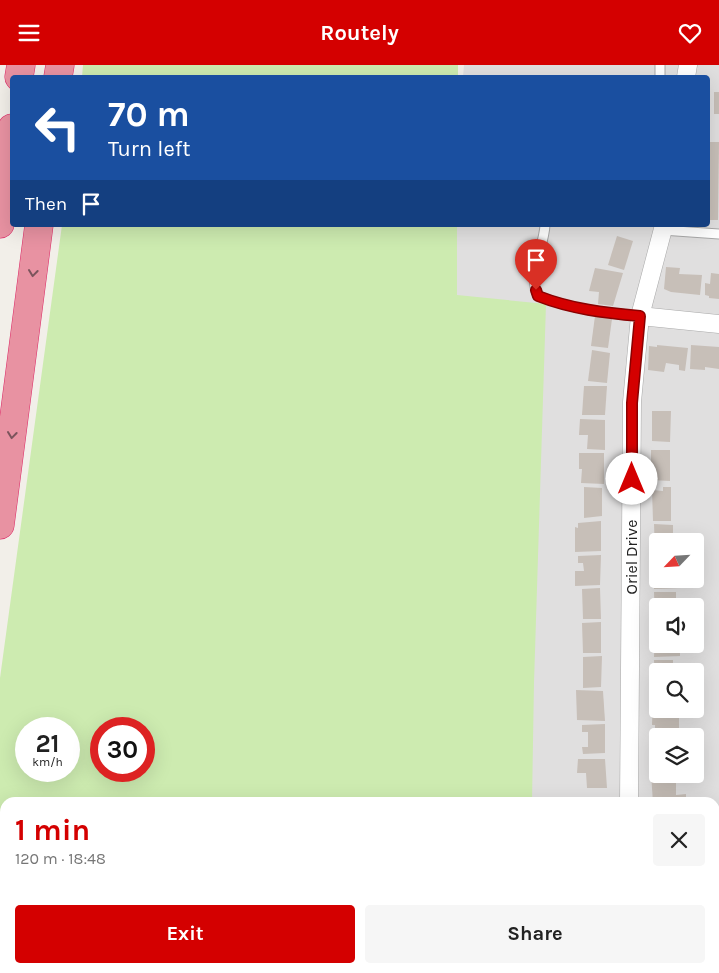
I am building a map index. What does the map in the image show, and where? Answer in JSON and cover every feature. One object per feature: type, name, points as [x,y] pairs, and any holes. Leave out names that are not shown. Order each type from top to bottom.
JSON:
[{"type":"highway","points":[[0,224],[10,144]]},
{"type":"highway","points":[[0,525],[39,227]]},
{"type":"street","name":"Oriel Drive","points":[[629,797],[632,403],[640,316],[663,228]]},
{"type":"street","points":[[640,316],[719,324]]},
{"type":"lane","points":[[545,227],[534,276],[538,296],[598,312],[640,316]]},
{"type":"lane","points":[[663,228],[719,234]]},
{"type":"shaded area","points":[[464,65],[719,65],[719,797],[531,797],[450,303],[454,227],[710,227],[710,75],[463,75]]},
{"type":"green space","points":[[83,65],[458,65],[458,75],[82,75]]},
{"type":"green space","points":[[62,227],[457,227],[457,295],[546,304],[532,797],[0,797],[0,678]]},
{"type":"building","points":[[714,92],[719,92],[719,114],[714,114]]},
{"type":"building","points":[[710,142],[719,142],[718,220],[710,220]]},
{"type":"building","points":[[617,236],[633,241],[624,270],[608,265]]},
{"type":"building","points":[[666,267],[680,268],[679,274],[702,275],[700,295],[671,292],[664,289]]},
{"type":"building","points":[[595,268],[623,273],[613,306],[598,304],[599,292],[589,291]]},
{"type":"building","points":[[711,273],[719,274],[719,299],[709,298],[709,296],[705,295],[705,283],[710,284]]},
{"type":"building","points":[[595,316],[612,319],[608,348],[591,346]]},
{"type":"building","points":[[657,345],[688,348],[685,371],[679,370],[679,365],[666,363],[664,372],[648,370],[649,346],[657,347]]},
{"type":"building","points":[[691,345],[719,347],[719,369],[705,367],[705,370],[690,369]]},
{"type":"building","points":[[592,350],[610,353],[607,383],[588,381]]},
{"type":"building","points":[[584,386],[607,386],[605,415],[582,415]]},
{"type":"building","points":[[652,411],[671,411],[670,442],[652,441]]},
{"type":"building","points":[[580,419],[605,420],[605,450],[587,449],[588,435],[579,435]]},
{"type":"building","points":[[651,450],[670,450],[670,481],[651,480]]},
{"type":"building","points":[[579,453],[604,453],[604,484],[581,483],[582,469],[579,469]]},
{"type":"building","points":[[584,487],[602,488],[602,516],[584,518]]},
{"type":"building","points":[[663,487],[671,487],[671,521],[653,521],[652,490],[663,491]]},
{"type":"building","points":[[601,521],[601,551],[575,552],[575,527],[578,528],[578,523]]},
{"type":"building","points":[[654,524],[673,525],[673,533],[654,533]]},
{"type":"building","points":[[601,555],[600,585],[575,586],[575,571],[584,571],[583,563],[578,563],[578,556]]},
{"type":"building","points":[[600,588],[601,619],[583,619],[582,589]]},
{"type":"building","points":[[654,592],[676,592],[676,598],[654,598]]},
{"type":"building","points":[[601,622],[601,653],[583,653],[582,623]]},
{"type":"building","points":[[654,653],[680,653],[680,656],[654,657]]},
{"type":"building","points":[[602,656],[601,687],[583,688],[583,657]]},
{"type":"building","points":[[654,660],[673,660],[673,663],[654,663]]},
{"type":"building","points":[[576,690],[603,691],[605,721],[577,720]]},
{"type":"building","points":[[652,718],[679,718],[679,728],[655,728],[655,725],[652,725]]},
{"type":"building","points":[[605,724],[605,753],[583,754],[582,747],[588,747],[588,732],[582,732],[582,725]]},
{"type":"building","points":[[578,759],[605,759],[607,788],[587,788],[586,773],[577,773]]},
{"type":"building","points":[[652,783],[676,783],[676,795],[686,794],[686,797],[653,797]]},
{"type":"route","points":[[536,290],[538,296],[552,301],[598,312],[640,316],[632,403],[632,479]]}]
